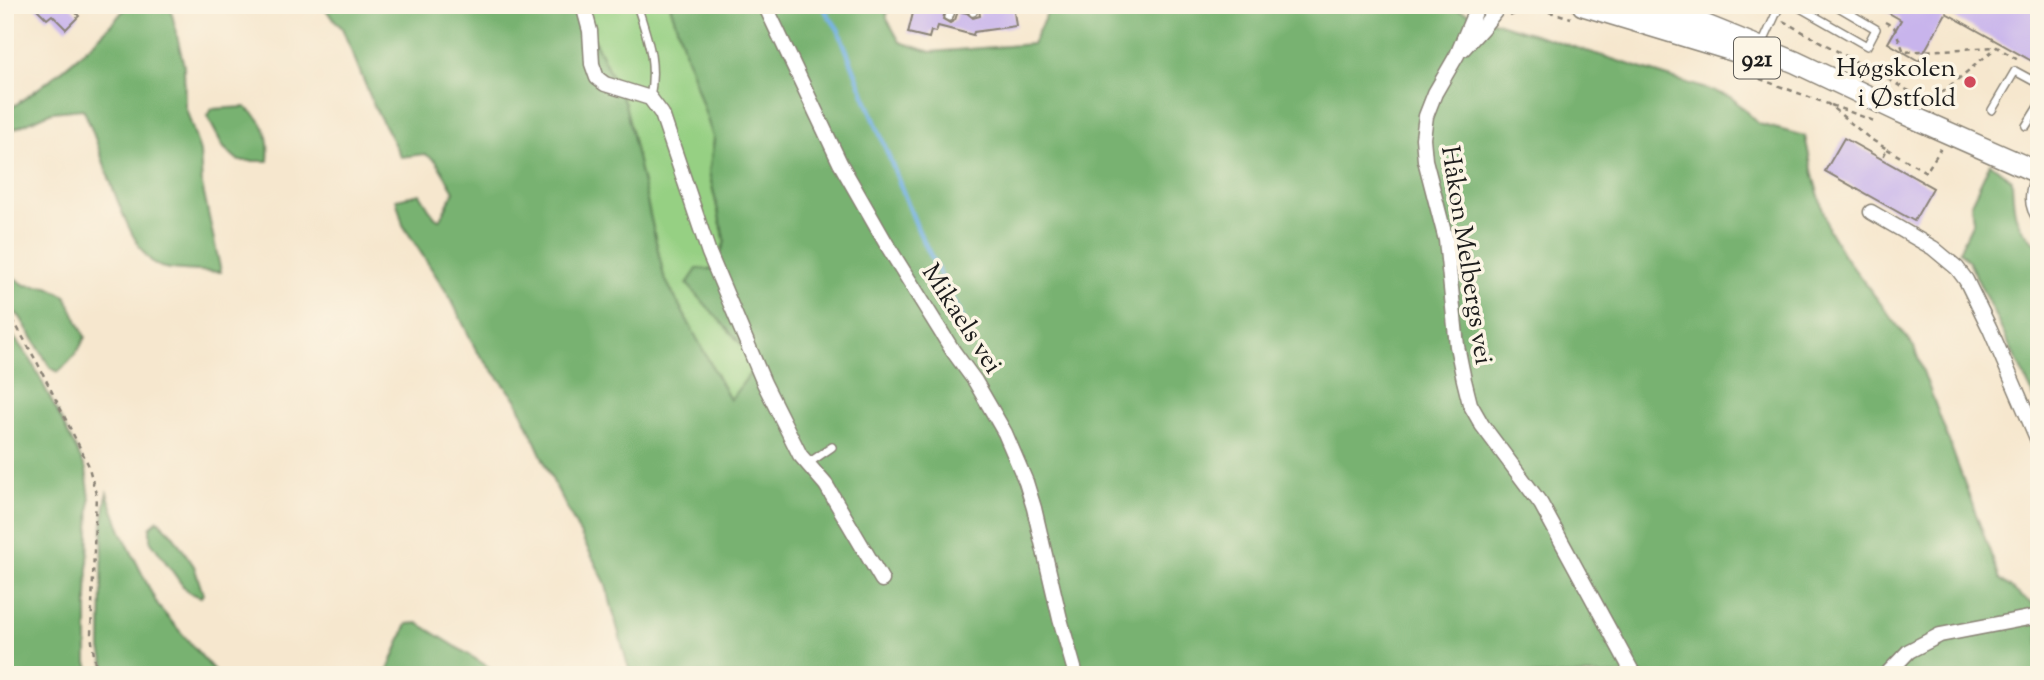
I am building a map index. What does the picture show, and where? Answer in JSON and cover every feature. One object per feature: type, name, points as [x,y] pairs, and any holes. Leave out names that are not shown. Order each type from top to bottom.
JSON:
[{"type":"main road","name":"921","points":[[1645,5],[1689,19],[1758,52]]},
{"type":"main road","name":"921","points":[[1579,12],[1758,52],[1828,76],[1901,112],[2038,170]]},
{"type":"street","points":[[583,5],[590,31],[592,64],[597,78],[605,84],[650,98],[662,114],[701,230],[735,319],[795,447],[827,485],[882,580]]},
{"type":"street","name":"Mikaels vei","points":[[765,5],[847,175],[923,305],[985,397],[1016,458],[1034,508],[1076,675]]},
{"type":"street","points":[[1457,55],[1478,5]]},
{"type":"street","points":[[1457,55],[1500,5]]},
{"type":"street","name":"Håkon Melbergs vei","points":[[1457,55],[1435,93],[1426,116],[1423,138],[1425,160],[1446,240],[1457,346],[1470,404],[1495,444],[1541,504],[1634,675]]},
{"type":"street","points":[[1871,212],[1933,248],[1957,268],[1966,280],[2039,443]]},
{"type":"street","points":[[1886,675],[1909,651],[1940,635],[2039,616]]},
{"type":"lane","points":[[637,5],[652,52],[654,78],[650,98]]},
{"type":"lane","points":[[949,17],[953,5]]},
{"type":"lane","points":[[1758,52],[1780,5]]},
{"type":"lane","points":[[1795,5],[1867,46],[1877,29],[1835,5]]},
{"type":"lane","points":[[1992,110],[2015,71],[2039,84]]},
{"type":"lane","points":[[2026,126],[2039,105]]},
{"type":"lane","points":[[2038,170],[2029,194],[2029,205],[2033,216],[2039,222]]},
{"type":"lane","points":[[807,464],[832,447]]},
{"type":"path","points":[[1749,5],[1774,15],[1918,96],[1931,98],[1940,94],[1997,47]]},
{"type":"path","points":[[1503,20],[1516,12],[1531,9],[1579,12]]},
{"type":"path","points":[[1884,22],[1894,27],[1904,52],[1890,80]]},
{"type":"path","points":[[1904,52],[1997,47],[2018,60]]},
{"type":"path","points":[[1737,70],[1878,123]]},
{"type":"path","points":[[1828,104],[1869,138],[1926,172],[1940,150],[1938,149]]},
{"type":"path","points":[[1882,159],[1887,149]]},
{"type":"path","points":[[5,312],[38,364],[88,464],[96,494],[91,635],[97,675]]},
{"type":"green space","points":[[128,5],[170,5],[184,66],[185,105],[200,152],[202,185],[221,272],[166,268],[148,258],[126,220],[83,109],[52,112],[5,133],[5,112],[71,63]]},
{"type":"green space","points":[[321,5],[577,5],[625,104],[664,277],[730,400],[758,363],[687,284],[697,269],[714,269],[725,242],[709,172],[714,140],[670,5],[886,5],[887,19],[900,42],[931,52],[1032,44],[1051,5],[1443,5],[1731,97],[1759,124],[1805,136],[1829,230],[1845,257],[1914,347],[2000,579],[2039,607],[2039,675],[632,675],[605,582],[552,479],[516,399],[476,350],[451,299],[403,225],[396,199],[420,194],[433,215],[440,220],[454,191],[436,161],[425,154],[401,157],[375,108],[342,28]]},
{"type":"green space","points":[[577,5],[670,5],[714,140],[709,173],[725,242],[714,269],[758,363],[730,401],[664,277],[625,104]]},
{"type":"green space","points":[[245,107],[258,118],[265,130],[268,161],[239,161],[224,148],[207,116],[212,109]]},
{"type":"green space","points":[[1990,163],[2012,180],[2016,217],[2024,232],[2039,245],[2039,407],[1969,262],[1959,251],[1973,222],[1971,203]]},
{"type":"green space","points":[[5,263],[13,277],[25,285],[48,287],[66,296],[85,337],[74,356],[58,372],[50,367],[20,317],[5,304]]},
{"type":"green space","points":[[5,325],[32,362],[86,469],[90,499],[87,662],[91,675],[5,675]]},
{"type":"green space","points":[[107,493],[121,531],[158,606],[218,675],[107,675],[101,649],[103,518]]},
{"type":"green space","points":[[158,520],[172,534],[194,566],[203,594],[201,597],[190,593],[183,586],[150,540],[150,527]]},
{"type":"green space","points":[[418,623],[490,668],[496,675],[386,675],[407,624]]},
{"type":"building","points":[[33,5],[69,5],[79,16],[66,29],[52,15],[47,19]]},
{"type":"building","points":[[915,5],[937,5],[946,8],[943,19],[950,23],[955,20],[958,11],[973,18],[980,16],[979,9],[1013,5],[1016,26],[974,32],[973,35],[938,26],[936,32],[931,31],[929,38],[908,33]]},
{"type":"building","points":[[1875,5],[2039,5],[2039,65],[1946,13],[1919,61],[1888,43],[1901,20]]},
{"type":"building","points":[[1844,138],[1933,188],[1914,221],[1825,171]]},
{"type":"waterway","points":[[821,5],[838,29],[919,232],[962,319]]},
{"type":"place","name":"Høgskolen i Østfold","points":[[1970,82]]}]
